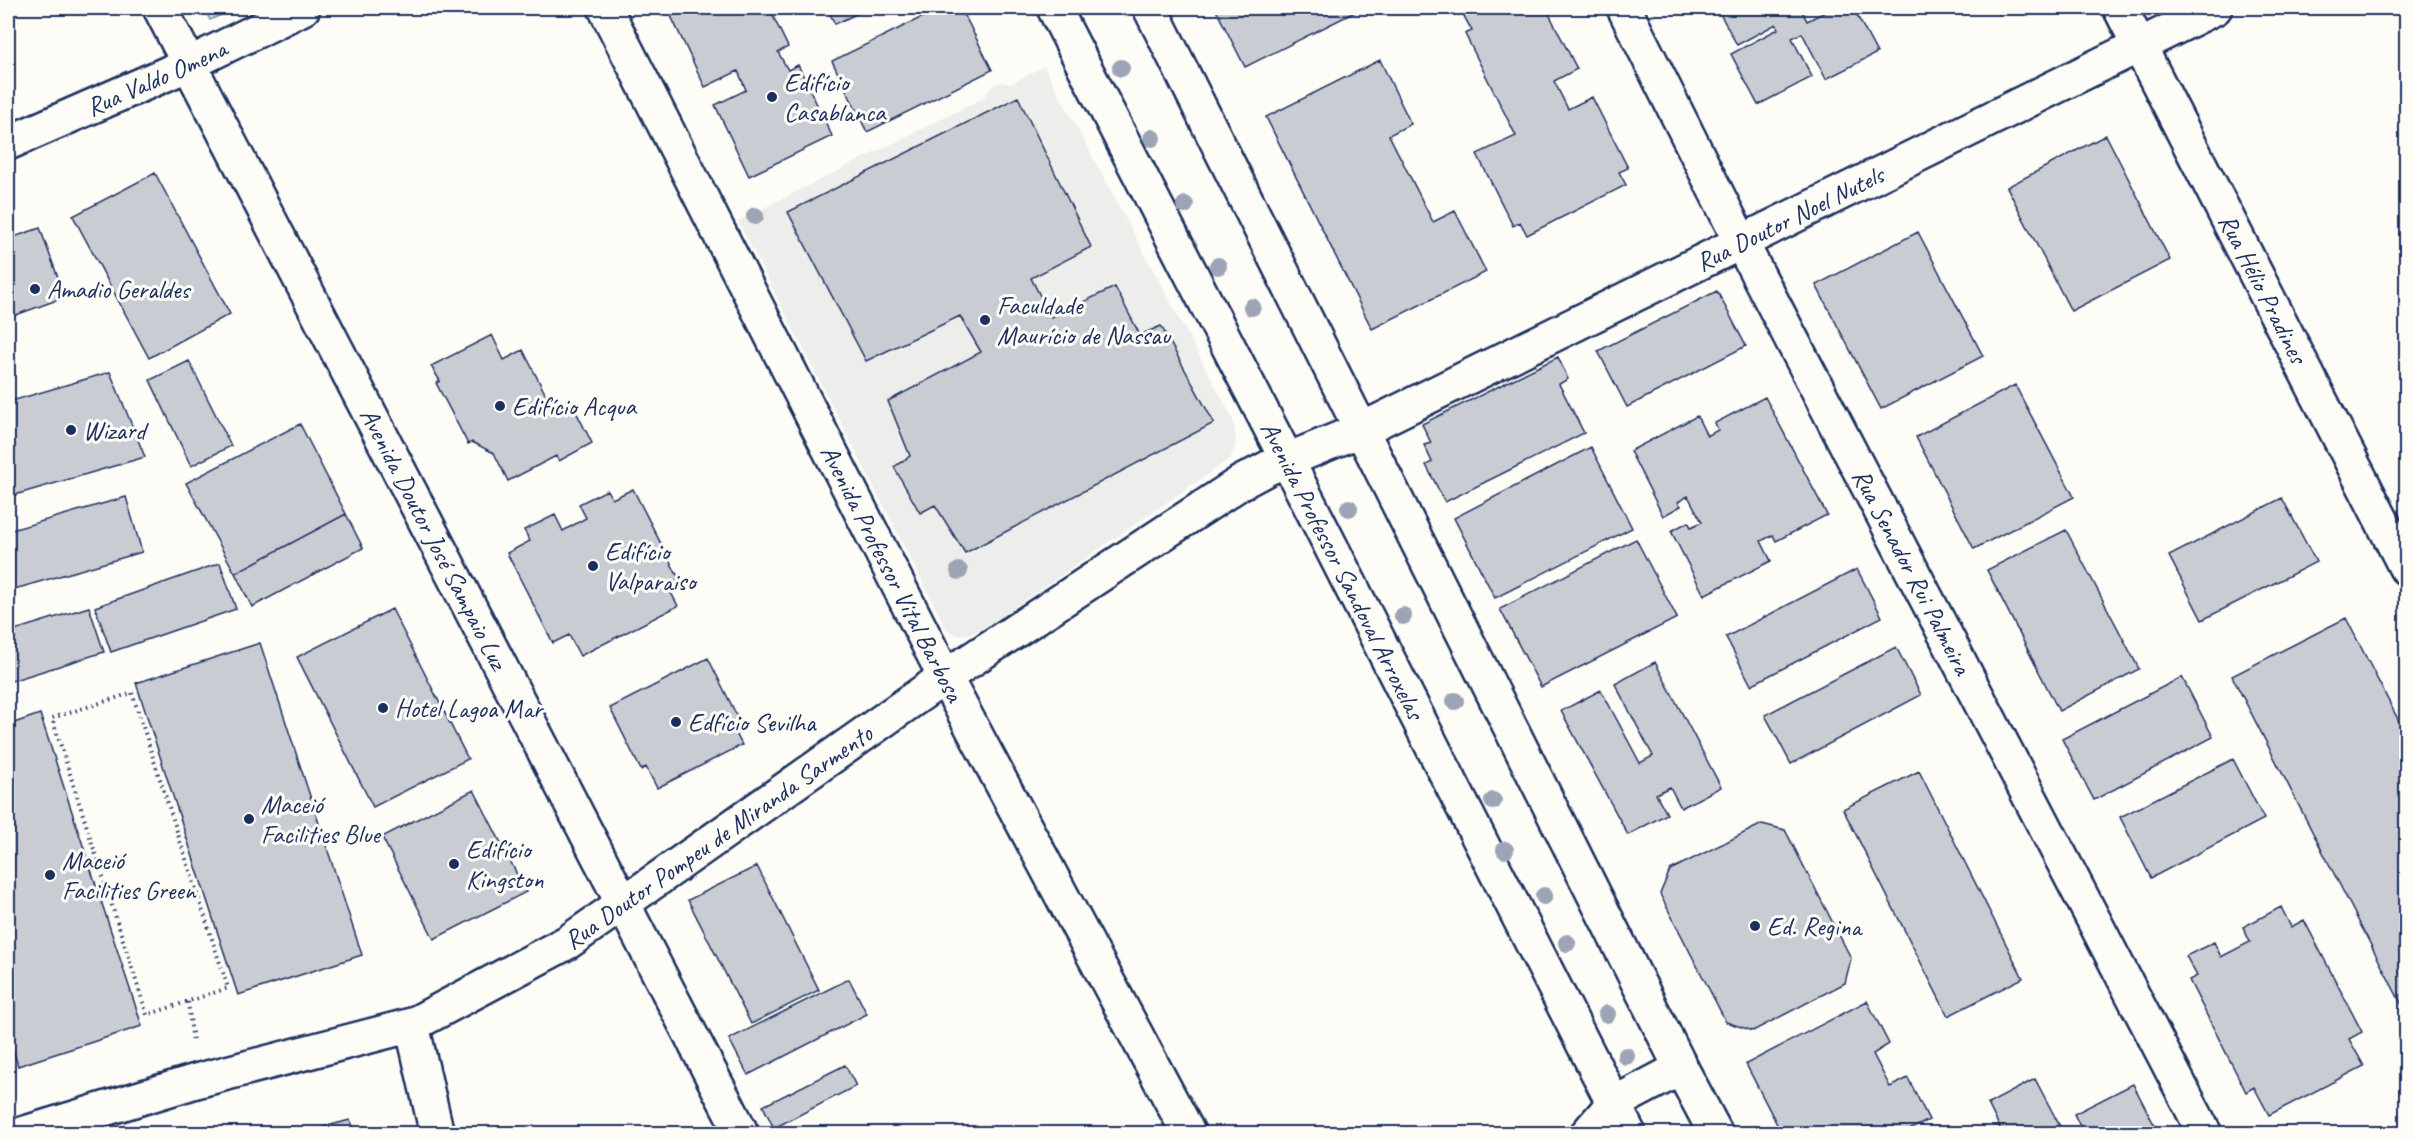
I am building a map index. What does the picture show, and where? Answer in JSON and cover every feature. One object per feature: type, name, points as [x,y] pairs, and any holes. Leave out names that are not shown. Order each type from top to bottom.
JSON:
[{"type":"street","name":"Avenida Doutor José Sampaio Luz","points":[[160,8],[742,1134]]},
{"type":"street","name":"Rua Valdo Omena","points":[[8,143],[189,64],[303,8]]},
{"type":"street","name":"Avenida Professor Vital Barbosa","points":[[605,8],[945,677],[1189,1134]]},
{"type":"street","name":"Avenida Professor Sandoval Arroxelas","points":[[1054,8],[1287,460],[1629,1134]]},
{"type":"street","points":[[1150,8],[1716,1134]]},
{"type":"street","name":"Rua Senador Rui Palmeira","points":[[1624,8],[1741,242],[2205,1134]]},
{"type":"street","name":"Rua Hélio Pradines","points":[[2120,8],[2406,568]]},
{"type":"street","name":"Rua Doutor Noel Nutels","points":[[1363,429],[2215,8]]},
{"type":"street","name":"Rua Doutor Pompeu de Miranda Sarmento","points":[[22,1134],[195,1081],[412,1025],[568,942],[945,677],[1240,483],[1287,460],[1363,429]]},
{"type":"street","points":[[412,1025],[437,1134]]},
{"type":"street","points":[[1587,1134],[1613,1104],[1681,1068]]},
{"type":"path","points":[[132,693],[228,988],[147,1015],[52,718],[132,693]]},
{"type":"shaded area","points":[[204,8],[236,8],[210,20]]},
{"type":"shaded area","name":"Faculdade Maurício de Nassau","points":[[1044,66],[1233,419],[1236,443],[1231,458],[989,625],[971,634],[959,635],[947,630],[738,221],[983,98],[992,86],[1002,82],[1010,84]]},
{"type":"building","name":"Edifício Casablanca","points":[[689,8],[769,8],[788,47],[778,52],[788,70],[798,65],[832,136],[749,176],[715,105],[746,90],[738,71],[705,87],[671,16]]},
{"type":"building","points":[[827,8],[869,8],[835,24]]},
{"type":"building","points":[[941,8],[961,8],[992,70],[867,132],[832,61]]},
{"type":"building","points":[[1215,8],[1363,8],[1245,67]]},
{"type":"building","points":[[1481,8],[1546,8],[1577,69],[1554,81],[1568,109],[1592,97],[1628,168],[1619,172],[1626,185],[1527,235],[1520,222],[1513,226],[1477,154],[1516,136],[1465,34],[1472,31],[1464,16]]},
{"type":"building","points":[[1717,8],[1782,8],[1783,10],[1814,8],[1803,13],[1807,21],[1833,8],[1853,8],[1877,53],[1826,79],[1802,33],[1792,38],[1812,77],[1758,105],[1731,54],[1778,29],[1776,24],[1737,45]]},
{"type":"building","points":[[1996,8],[2012,8],[1999,14]]},
{"type":"building","points":[[1380,60],[1411,124],[1389,135],[1433,222],[1455,211],[1486,272],[1372,329],[1266,117]]},
{"type":"building","points":[[1018,97],[1091,247],[1031,278],[1051,317],[1115,287],[1140,335],[1161,326],[1214,423],[965,553],[935,505],[920,513],[894,467],[910,456],[888,401],[981,352],[960,316],[866,361],[788,212]]},
{"type":"building","points":[[2106,135],[2170,260],[2071,311],[2007,187]]},
{"type":"building","points":[[155,173],[230,314],[149,358],[73,216]]},
{"type":"building","points":[[40,228],[65,297],[8,318],[8,239]]},
{"type":"building","points":[[1918,232],[1983,356],[1881,409],[1816,285]]},
{"type":"building","points":[[1717,291],[1746,346],[1627,407],[1598,351]]},
{"type":"building","name":"Edifício Acqua","points":[[492,335],[504,360],[523,350],[554,411],[571,402],[592,443],[559,461],[556,456],[508,481],[494,453],[472,442],[468,444],[436,383],[440,381],[431,366]]},
{"type":"building","points":[[1558,357],[1568,379],[1559,384],[1584,433],[1445,502],[1426,465],[1432,462],[1424,445],[1431,443],[1422,424]]},
{"type":"building","points":[[189,361],[231,446],[191,466],[150,380]]},
{"type":"building","name":"Wizard","points":[[110,372],[145,457],[8,497],[8,402]]},
{"type":"building","points":[[2015,385],[2074,497],[1974,549],[1916,437]]},
{"type":"building","points":[[1765,397],[1827,515],[1776,541],[1773,535],[1761,541],[1771,561],[1704,595],[1671,531],[1688,522],[1691,527],[1702,522],[1688,496],[1678,502],[1681,506],[1663,516],[1630,451],[1697,416],[1707,436],[1718,430],[1715,423]]},
{"type":"building","points":[[300,424],[346,514],[235,573],[186,483]]},
{"type":"building","points":[[1591,447],[1632,528],[1495,598],[1454,518]]},
{"type":"building","name":"Edifício Valparaiso","points":[[633,489],[679,579],[667,585],[678,606],[580,656],[569,635],[553,643],[507,553],[530,541],[524,530],[555,515],[563,531],[586,518],[579,504],[607,490],[612,499]]},
{"type":"building","points":[[126,497],[142,552],[8,591],[8,531]]},
{"type":"building","points":[[2282,498],[2316,562],[2202,620],[2169,556]]},
{"type":"building","points":[[346,514],[363,548],[252,607],[235,573]]},
{"type":"building","points":[[2066,530],[2139,669],[2059,711],[1987,570]]},
{"type":"building","points":[[1636,539],[1677,618],[1541,687],[1500,609]]},
{"type":"building","points":[[220,563],[236,609],[111,652],[95,607]]},
{"type":"building","points":[[1857,569],[1882,617],[1751,685],[1726,637]]},
{"type":"building","points":[[89,607],[104,652],[8,682],[8,632]]},
{"type":"building","name":"Hotel Lagoa Mar","points":[[392,609],[468,759],[373,807],[297,657]]},
{"type":"building","points":[[2346,618],[2406,735],[2406,1013],[2232,676]]},
{"type":"building","name":"Maceió Facilities Blue","points":[[260,643],[362,955],[238,995],[136,683]]},
{"type":"building","points":[[1896,647],[1921,695],[1791,764],[1765,715]]},
{"type":"building","name":"Edfício Sevilha","points":[[708,658],[739,720],[731,724],[742,745],[657,788],[646,767],[641,770],[610,708]]},
{"type":"building","points":[[1655,662],[1721,787],[1681,808],[1670,787],[1656,794],[1667,814],[1628,835],[1561,711],[1601,690],[1640,763],[1653,756],[1615,684]]},
{"type":"building","points":[[2182,677],[2213,737],[2094,800],[2062,739]]},
{"type":"building","name":"Maceió Facilities Green","points":[[40,714],[142,1026],[18,1066],[8,1032],[8,725]]},
{"type":"building","points":[[2233,759],[2264,819],[2151,878],[2120,817]]},
{"type":"building","points":[[1919,771],[2023,978],[1948,1016],[1843,809]]},
{"type":"building","name":"Edifício Kingston","points":[[474,790],[526,892],[434,939],[382,837]]},
{"type":"building","name":"Ed. Regina","points":[[1762,824],[1785,830],[1851,958],[1845,983],[1753,1031],[1726,1022],[1660,894],[1670,870]]},
{"type":"building","points":[[757,866],[819,990],[751,1024],[688,900]]},
{"type":"building","points":[[2281,907],[2291,927],[2304,920],[2362,1032],[2349,1039],[2364,1066],[2269,1115],[2254,1087],[2246,1092],[2189,980],[2197,976],[2186,956],[2214,942],[2221,957],[2250,942],[2243,927]]},
{"type":"building","points":[[849,979],[867,1014],[748,1075],[729,1039]]},
{"type":"building","points":[[1867,1001],[1889,1044],[1873,1054],[1890,1087],[1908,1078],[1929,1120],[1911,1129],[1914,1134],[1782,1134],[1746,1064]]},
{"type":"building","points":[[845,1065],[856,1086],[774,1128],[763,1106]]},
{"type":"building","points":[[2035,1079],[2064,1134],[2003,1134],[1988,1104]]},
{"type":"building","points":[[2133,1084],[2159,1134],[2084,1134],[2074,1114]]},
{"type":"building","points":[[350,1120],[354,1134],[297,1134]]},
{"type":"place","name":"Edifício Casablanca","points":[[772,97]]},
{"type":"place","name":"Amadio Geraldes","points":[[35,289]]},
{"type":"place","name":"Faculdade Maurício de Nassau","points":[[985,320]]},
{"type":"place","name":"Edifício Acqua","points":[[500,406]]},
{"type":"place","name":"Wizard","points":[[71,430]]},
{"type":"place","name":"Edifício Valparaiso","points":[[593,566]]},
{"type":"place","name":"Hotel Lagoa Mar","points":[[383,708]]},
{"type":"place","name":"Edfício Sevilha","points":[[676,722]]},
{"type":"place","name":"Maceió Facilities Blue","points":[[249,819]]},
{"type":"place","name":"Edifício Kingston","points":[[454,864]]},
{"type":"place","name":"Maceió Facilities Green","points":[[50,875]]},
{"type":"place","name":"Ed. Regina","points":[[1755,926]]}]
